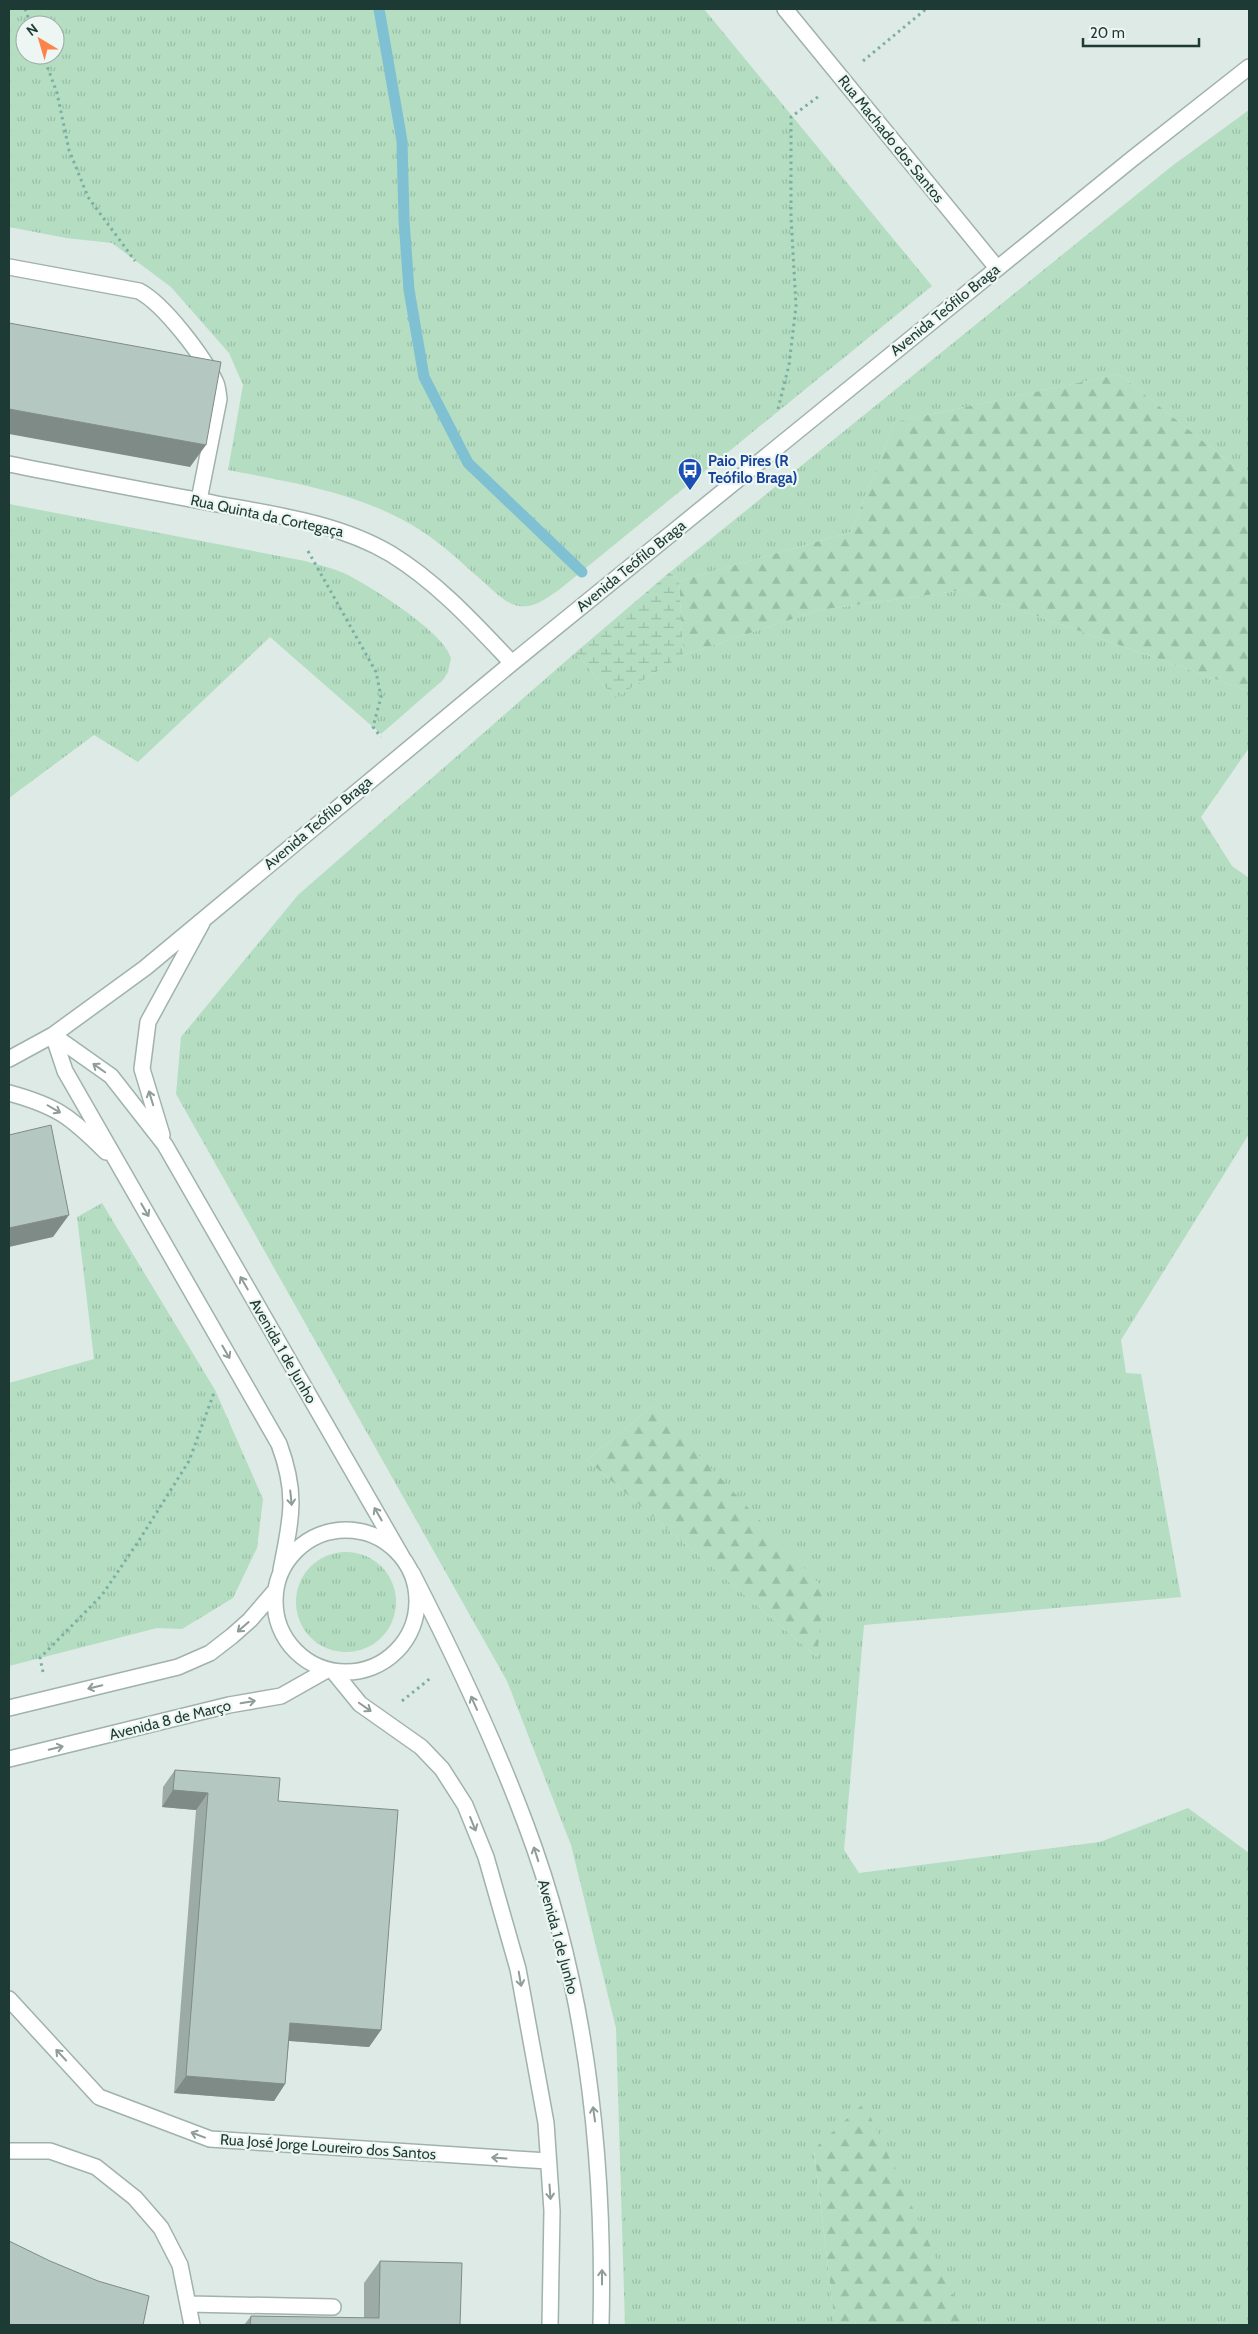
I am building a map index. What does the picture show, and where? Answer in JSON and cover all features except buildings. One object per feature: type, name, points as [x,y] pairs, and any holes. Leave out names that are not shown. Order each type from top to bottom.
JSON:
[{"type":"street","name":"Rua Machado dos Santos","points":[[786,9],[997,268]]},
{"type":"street","name":"Avenida Teófilo Braga","points":[[9,1059],[53,1035],[145,968],[512,663],[997,268],[1249,66]]},
{"type":"street","points":[[9,267],[139,291],[150,297],[193,348],[217,386],[218,399],[199,500]]},
{"type":"street","points":[[178,355],[193,348]]},
{"type":"street","name":"Rua Quinta da Cortegaça","points":[[9,464],[289,518],[354,536],[390,554],[419,573],[449,599],[512,663]]},
{"type":"street","name":"Avenida 1 de Junho","points":[[165,1145],[142,1069],[148,1022],[207,916]]},
{"type":"street","points":[[53,1035],[65,1071],[279,1444],[288,1470],[292,1508],[281,1570],[275,1591],[275,1611],[281,1631],[293,1649],[308,1662],[330,1670],[347,1672],[366,1669],[385,1661],[400,1648],[411,1631],[417,1612],[417,1592],[412,1574],[402,1557],[388,1543],[370,1533],[350,1530],[328,1531],[304,1544],[293,1553],[281,1570]]},
{"type":"street","name":"Avenida 1 de Junho","points":[[53,1035],[111,1076],[165,1145],[402,1557]]},
{"type":"street","points":[[9,1093],[41,1102],[75,1121],[121,1168]]},
{"type":"street","name":"Avenida 1 de Junho","points":[[412,1574],[503,1767],[527,1826],[555,1915],[574,1994],[596,2135],[601,2212],[601,2325]]},
{"type":"street","points":[[9,1708],[178,1667],[202,1656],[225,1641],[250,1620],[275,1591]]},
{"type":"street","points":[[330,1670],[360,1704],[421,1747],[442,1769],[465,1805],[486,1857],[518,1969],[546,2122],[552,2211],[550,2325]]},
{"type":"street","name":"Avenida 8 de Março","points":[[9,1759],[229,1705],[281,1696],[330,1670]]},
{"type":"street","name":"Rua José Jorge Loureiro dos Santos","points":[[9,1999],[99,2097],[210,2139],[548,2161]]},
{"type":"street","points":[[9,2151],[50,2151],[96,2167],[135,2198],[161,2228],[180,2265],[190,2304],[192,2325]]},
{"type":"street","points":[[190,2304],[333,2307]]},
{"type":"path","points":[[790,437],[775,419],[789,365],[796,306],[790,208],[791,117],[926,9]]},
{"type":"path","points":[[47,65],[58,93],[69,150],[88,197],[136,262],[150,297]]},
{"type":"path","points":[[289,518],[376,672],[381,697],[373,727],[398,757]]},
{"type":"path","points":[[48,1699],[40,1658],[107,1587],[189,1461],[214,1390],[238,1374]]},
{"type":"path","points":[[380,1717],[454,1660]]},
{"type":"green space","points":[[9,9],[704,9],[932,286],[560,589],[534,605],[521,606],[510,603],[501,597],[452,554],[423,532],[377,508],[329,491],[228,470],[243,385],[229,353],[171,287],[112,243],[66,238],[9,227]]},
{"type":"green space","points":[[1249,110],[1249,478],[1119,374],[895,422],[851,532],[679,581],[670,572],[1172,166]]},
{"type":"green space","points":[[1119,374],[1249,478],[1249,691],[964,590],[820,610],[683,655],[679,581],[851,532],[895,422]]},
{"type":"green space","points":[[9,504],[305,561],[331,568],[357,580],[388,599],[421,623],[445,647],[451,658],[448,672],[443,680],[381,734],[270,637],[138,762],[94,735],[9,798]]},
{"type":"green space","points":[[670,572],[679,581],[683,655],[615,698],[575,653]]},
{"type":"green space","points":[[964,590],[1249,691],[1249,748],[1201,817],[1232,866],[1249,878],[1249,1134],[1121,1340],[1126,1373],[1141,1374],[1181,1597],[864,1625],[844,1850],[859,1873],[1100,1842],[1188,1808],[1249,1853],[1249,2325],[967,2325],[814,2150],[835,2325],[625,2325],[616,2028],[571,1845],[507,1681],[176,1094],[181,1037],[298,895],[575,653],[615,698],[683,655],[820,610]],"holes":[[[653,1406],[817,1657],[587,1460]]]},
{"type":"green space","points":[[102,1203],[215,1390],[263,1499],[257,1548],[233,1598],[182,1629],[157,1628],[9,1666],[9,1383],[94,1359],[77,1217]]},
{"type":"green space","points":[[653,1406],[824,1589],[817,1657],[587,1460]]},
{"type":"green space","points":[[346,1552],[365,1556],[381,1567],[392,1583],[396,1602],[392,1621],[381,1637],[365,1648],[346,1652],[327,1648],[311,1637],[300,1621],[296,1602],[300,1583],[311,1567],[327,1556]]},
{"type":"green space","points":[[864,2103],[967,2325],[835,2325],[814,2149]]},
{"type":"waterway","points":[[379,9],[402,141],[404,220],[409,290],[424,377],[468,463],[582,572]]},
{"type":"place","name":"Paio Pires (R Teófilo Braga)","points":[[690,491]]}]
